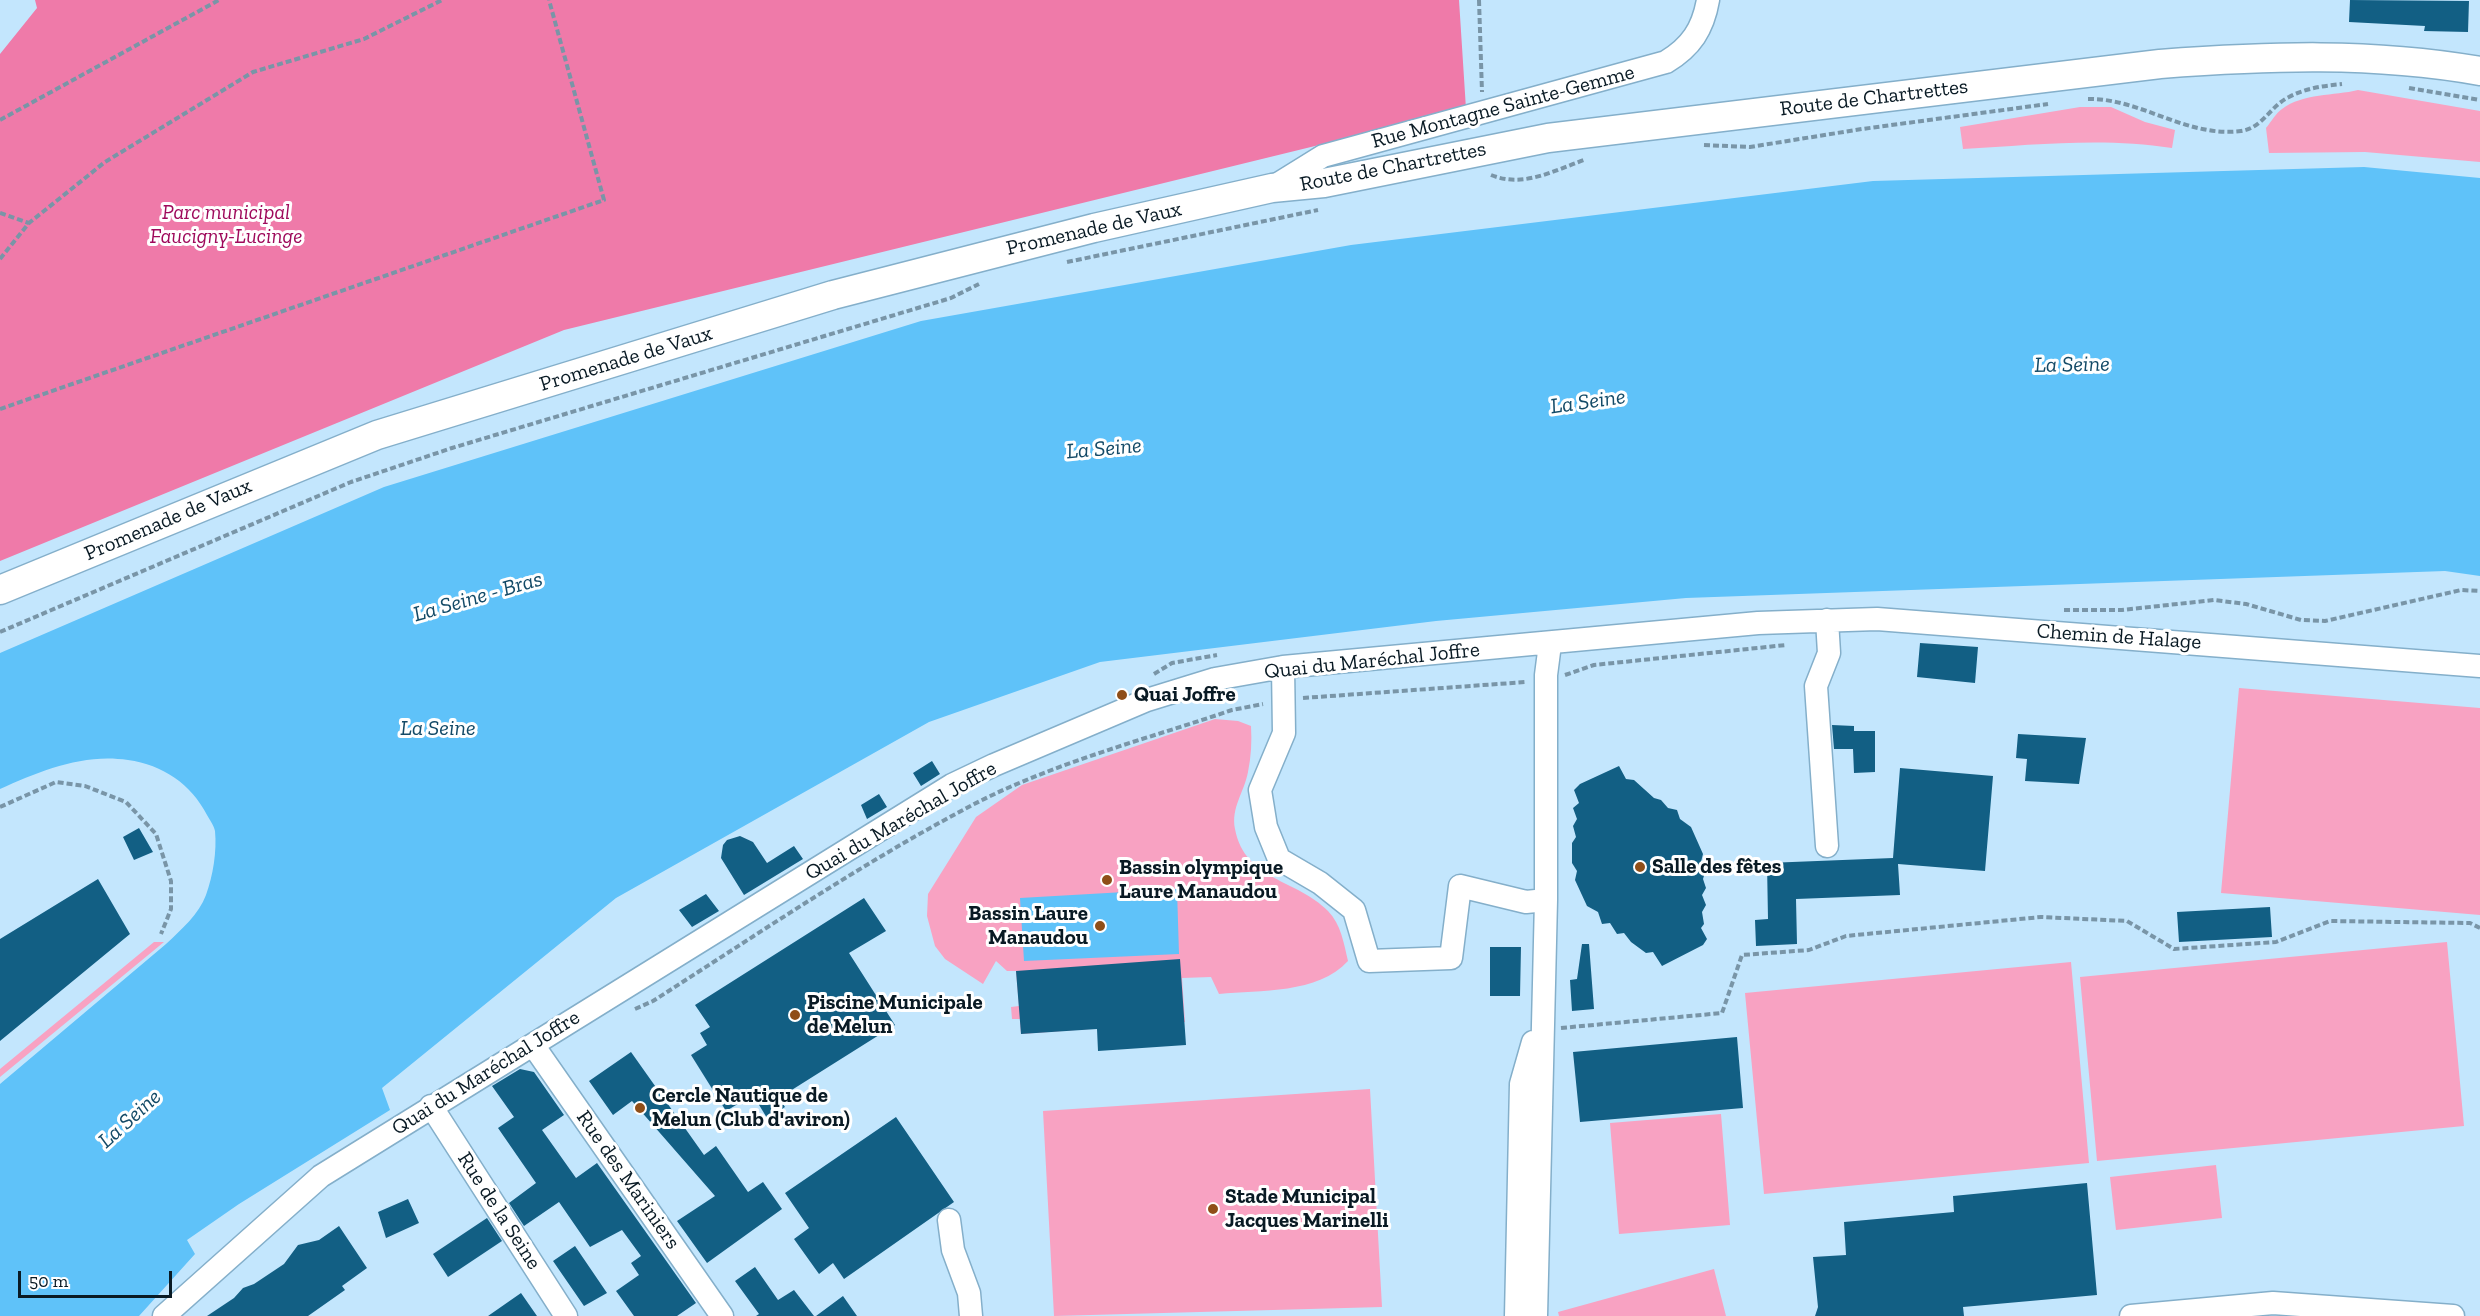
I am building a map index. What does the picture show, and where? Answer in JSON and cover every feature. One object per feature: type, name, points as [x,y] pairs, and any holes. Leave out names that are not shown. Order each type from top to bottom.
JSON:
[{"type":"main road","name":"Route de Chartrettes","points":[[1272,188],[1324,183],[1494,148],[1581,134],[2160,63],[2240,58],[2362,56],[2480,71]]},
{"type":"main road","name":"Promenade de Vaux","points":[[0,590],[311,461],[446,414],[833,295],[1094,228],[1272,188]]},
{"type":"street","name":"Rue Montagne Sainte-Gemme","points":[[1272,188],[1323,156],[1666,62],[1680,54],[1696,37],[1708,0]]},
{"type":"street","name":"Chemin de Halage","points":[[1758,623],[1877,619],[2480,666]]},
{"type":"street","points":[[1827,620],[1828,653],[1816,686],[1827,846]]},
{"type":"street","name":"Quai du Maréchal Joffre","points":[[164,1316],[321,1176],[952,785],[994,765],[1147,700],[1215,679],[1283,667],[1758,623]]},
{"type":"street","points":[[1536,1316],[1541,1029],[1544,1003],[1546,900],[1546,675],[1550,644]]},
{"type":"street","points":[[1283,667],[1284,734],[1260,790],[1266,827],[1279,859],[1320,883],[1354,910],[1369,961],[1451,958],[1461,886],[1526,902],[1546,900]]},
{"type":"street","points":[[1516,1316],[1521,1084],[1544,1003]]},
{"type":"street","name":"Rue des Mariniers","points":[[533,1045],[722,1316]]},
{"type":"street","name":"Rue de la Seine","points":[[431,1106],[566,1316]]},
{"type":"street","points":[[949,1220],[953,1250],[969,1293],[971,1316]]},
{"type":"street","points":[[2131,1316],[2273,1303],[2453,1316]]},
{"type":"path","points":[[0,120],[219,0]]},
{"type":"path","points":[[0,260],[29,223],[105,162],[253,72],[364,39],[442,0]]},
{"type":"path","points":[[0,409],[604,200],[549,0]]},
{"type":"path","points":[[1479,0],[1482,113]]},
{"type":"path","points":[[2079,100],[2122,102],[2155,116],[2196,129],[2242,131],[2262,123],[2274,107],[2289,96],[2319,85],[2349,82]]},
{"type":"path","points":[[2402,87],[2480,100]]},
{"type":"path","points":[[1703,145],[1750,147],[1862,129],[2056,103]]},
{"type":"path","points":[[1484,172],[1504,180],[1522,181],[1589,158]]},
{"type":"path","points":[[1061,263],[1326,207]]},
{"type":"path","points":[[0,213],[29,223]]},
{"type":"path","points":[[0,632],[351,482],[452,448],[951,298],[983,282]]},
{"type":"path","points":[[633,1010],[653,1001],[803,906],[964,809],[1042,774],[1232,710],[1282,700],[1526,682],[1546,675]]},
{"type":"path","points":[[0,807],[56,782],[85,786],[126,802],[156,834],[171,881],[171,909],[161,934]]},
{"type":"path","points":[[1541,1029],[1722,1013],[1742,955],[1809,950],[1846,936],[2051,918],[2127,921],[2174,949],[2276,942],[2330,921],[2470,922],[2480,928]]},
{"type":"shaded area","points":[[2358,90],[2480,111],[2480,162],[2365,152],[2269,153],[2266,128],[2282,109],[2299,100]]},
{"type":"shaded area","points":[[2080,107],[2111,107],[2145,122],[2175,130],[2172,148],[2094,142],[1963,149],[1960,127]]},
{"type":"shaded area","points":[[2239,688],[2480,708],[2480,915],[2221,893]]},
{"type":"shaded area","name":"Bassin olympique Laure Manaudou","points":[[1215,719],[1238,721],[1251,726],[1248,772],[1236,807],[1234,821],[1241,846],[1249,859],[1261,869],[1316,900],[1328,911],[1339,928],[1348,961],[1336,972],[1321,980],[1270,991],[1219,994],[1211,977],[1182,978],[1185,1022],[1021,1034],[1020,1019],[1012,1019],[1011,1007],[1019,1006],[1016,971],[1007,971],[996,961],[983,984],[945,959],[935,946],[927,916],[928,894],[976,817],[1022,785]]},
{"type":"shaded area","points":[[154,942],[164,942],[0,1077],[0,1069]]},
{"type":"shaded area","points":[[2447,942],[2464,1126],[2097,1161],[2080,977]]},
{"type":"shaded area","points":[[2071,962],[2089,1163],[1764,1194],[1745,993]]},
{"type":"shaded area","name":"Stade Municipal Jacques Marinelli","points":[[1370,1089],[1382,1307],[1054,1316],[1043,1111]]},
{"type":"shaded area","points":[[1721,1114],[1730,1225],[1619,1234],[1610,1123]]},
{"type":"shaded area","points":[[2216,1165],[2222,1218],[2116,1230],[2110,1177]]},
{"type":"shaded area","points":[[1714,1269],[1726,1316],[1559,1316],[1558,1312]]},
{"type":"green space","name":"Parc municipal Faucigny-Lucinge","points":[[35,0],[1459,0],[1466,109],[564,330],[0,561],[0,54],[37,8]]},
{"type":"water","name":"La Seine","points":[[2364,167],[2480,178],[2480,576],[2445,571],[1686,598],[1436,621],[1100,662],[929,722],[616,898],[382,1088],[390,1110],[239,1204],[187,1240],[195,1254],[139,1316],[0,1316],[0,1084],[166,944],[189,921],[199,909],[208,888],[214,863],[215,831],[200,804],[184,785],[153,766],[128,760],[111,758],[78,761],[46,770],[0,789],[0,653],[384,487],[921,321],[1351,245],[1873,181]]},
{"type":"water","name":"Bassin Laure Manaudou","points":[[1177,889],[1179,954],[1024,961],[1020,898]]},
{"type":"building","points":[[2350,0],[2469,1],[2468,32],[2424,31],[2425,26],[2349,22]]},
{"type":"building","points":[[1920,643],[1978,647],[1975,683],[1917,677]]},
{"type":"building","points":[[1832,725],[1854,726],[1854,731],[1875,731],[1875,772],[1854,773],[1853,749],[1834,749]]},
{"type":"building","points":[[2018,734],[2086,738],[2079,784],[2025,781],[2027,759],[2016,758]]},
{"type":"building","points":[[932,761],[940,774],[921,786],[913,773]]},
{"type":"building","name":"Salle des fêtes","points":[[1619,766],[1626,779],[1634,780],[1668,808],[1677,810],[1680,819],[1691,827],[1703,854],[1701,862],[1706,869],[1703,879],[1706,888],[1702,895],[1706,905],[1702,912],[1704,924],[1701,928],[1707,939],[1703,945],[1662,966],[1653,952],[1646,953],[1631,942],[1624,933],[1617,934],[1610,923],[1602,924],[1598,912],[1587,906],[1575,880],[1577,871],[1572,863],[1572,843],[1576,837],[1573,826],[1577,819],[1573,808],[1579,803],[1574,790],[1580,784]]},
{"type":"building","points":[[1900,768],[1993,776],[1985,871],[1898,864],[1900,895],[1796,899],[1797,944],[1756,946],[1755,920],[1768,919],[1767,863],[1893,858]]},
{"type":"building","points":[[879,794],[887,807],[867,819],[861,805]]},
{"type":"building","points":[[139,828],[153,852],[134,860],[123,837]]},
{"type":"building","points":[[740,836],[753,842],[767,863],[794,846],[803,859],[744,895],[721,858],[723,845],[727,840]]},
{"type":"building","points":[[98,879],[130,934],[0,1041],[0,939]]},
{"type":"building","points":[[706,894],[719,911],[692,927],[679,910]]},
{"type":"building","name":"Piscine Municipale de Melun","points":[[864,898],[886,931],[849,953],[895,1025],[779,1098],[785,1107],[767,1118],[753,1095],[726,1111],[691,1055],[707,1045],[700,1033],[710,1027],[695,1005]]},
{"type":"building","points":[[2270,907],[2272,937],[2179,942],[2177,912]]},
{"type":"building","points":[[1582,944],[1589,944],[1594,1009],[1572,1011],[1570,980],[1577,979]]},
{"type":"building","points":[[1490,947],[1521,947],[1520,996],[1490,996]]},
{"type":"building","points":[[1180,959],[1186,1045],[1098,1051],[1097,1029],[1021,1034],[1016,971]]},
{"type":"building","points":[[1737,1037],[1743,1108],[1580,1122],[1573,1052]]},
{"type":"building","points":[[631,1052],[704,1155],[716,1146],[748,1192],[763,1182],[782,1209],[707,1263],[677,1221],[715,1196],[632,1101],[613,1115],[589,1081]]},
{"type":"building","points":[[520,1069],[534,1072],[564,1115],[542,1130],[576,1178],[597,1163],[696,1303],[677,1316],[634,1316],[616,1291],[639,1275],[631,1263],[641,1256],[622,1230],[590,1247],[559,1202],[524,1226],[509,1203],[536,1183],[498,1128],[514,1117],[492,1086]]},
{"type":"building","points":[[896,1117],[954,1202],[844,1279],[833,1263],[819,1274],[794,1239],[809,1228],[785,1193]]},
{"type":"building","points":[[2087,1183],[2097,1295],[1963,1307],[1964,1316],[1815,1316],[1818,1307],[1813,1257],[1846,1255],[1844,1222],[1954,1212],[1953,1196]]},
{"type":"building","points":[[408,1199],[419,1223],[386,1238],[378,1212]]},
{"type":"building","points":[[487,1218],[502,1241],[448,1277],[433,1254]]},
{"type":"building","points":[[339,1226],[367,1268],[342,1286],[345,1290],[308,1316],[207,1316],[234,1298],[243,1288],[254,1284],[284,1264],[298,1245],[319,1240]]},
{"type":"building","points":[[575,1246],[607,1293],[584,1306],[553,1261]]},
{"type":"building","points":[[755,1267],[778,1300],[794,1290],[814,1316],[756,1316],[759,1314],[735,1281]]},
{"type":"building","points":[[521,1293],[537,1316],[488,1316]]},
{"type":"building","points":[[843,1296],[857,1316],[816,1316]]},
{"type":"place","name":"Quai Joffre","points":[[1122,695]]},
{"type":"place","name":"Salle des fêtes","points":[[1640,867]]},
{"type":"place","name":"Bassin olympique Laure Manaudou","points":[[1107,880]]},
{"type":"place","name":"Bassin Laure Manaudou","points":[[1100,926]]},
{"type":"place","name":"Piscine Municipale de Melun","points":[[795,1015]]},
{"type":"place","name":"Cercle Nautique de Melun (Club d'aviron)","points":[[640,1108]]},
{"type":"place","name":"Stade Municipal Jacques Marinelli","points":[[1213,1209]]},
{"type":"water label","name":"La Seine - Bras","points":[[478,597]]}]
